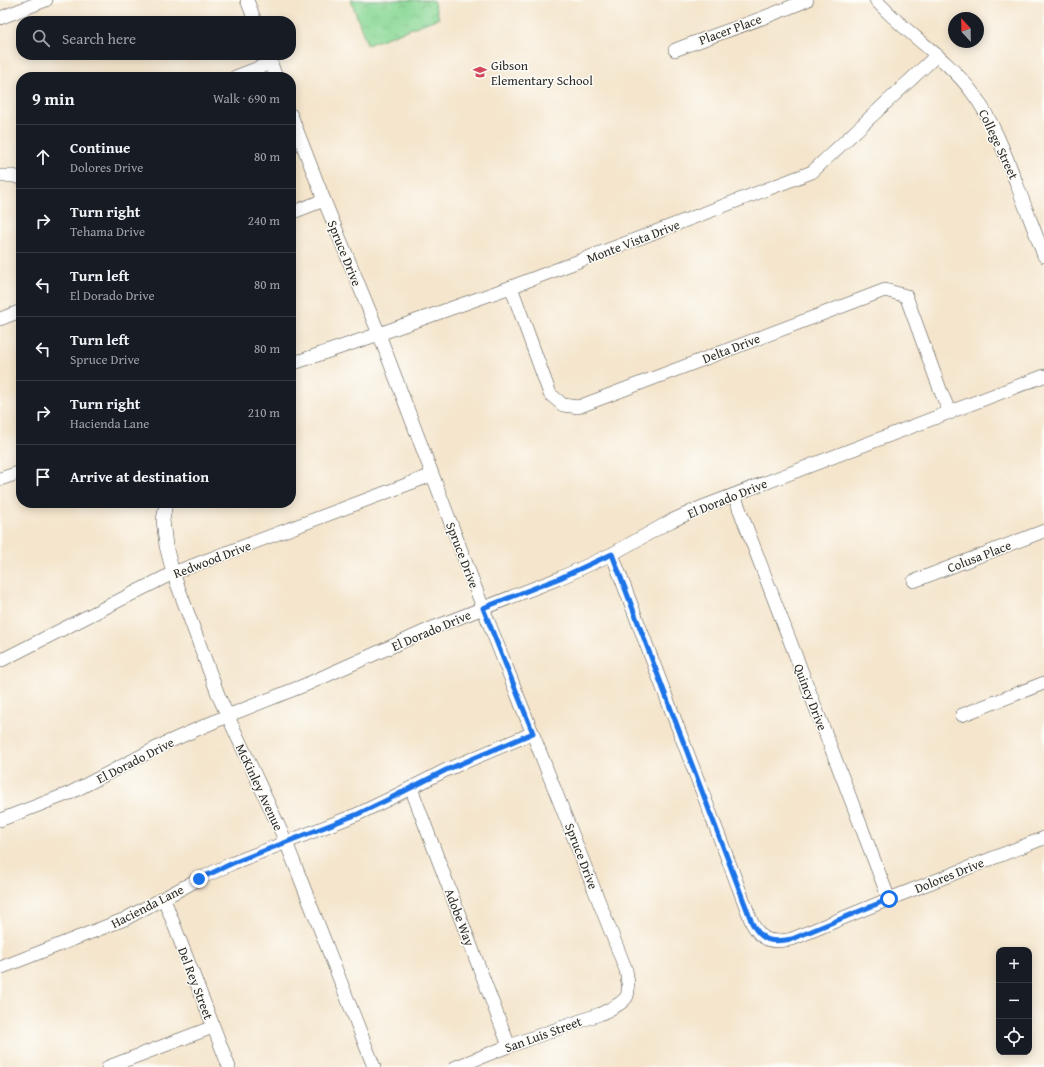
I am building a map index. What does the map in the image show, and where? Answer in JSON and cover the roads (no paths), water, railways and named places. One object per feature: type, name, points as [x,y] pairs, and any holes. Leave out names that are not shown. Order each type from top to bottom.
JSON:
[{"type":"street","points":[[0,18],[46,0]]},
{"type":"street","points":[[247,0],[253,16]]},
{"type":"street","name":"Placer Place","points":[[675,50],[705,38],[726,32],[807,0]]},
{"type":"street","name":"College Street","points":[[876,0],[900,24],[937,55],[956,74],[972,92],[984,110],[996,132],[1044,256]]},
{"type":"street","name":"Monte Vista Drive","points":[[296,362],[511,287],[812,172],[937,55]]},
{"type":"street","points":[[244,72],[267,60]]},
{"type":"street","points":[[269,60],[274,72]]},
{"type":"street","name":"Spruce Drive","points":[[296,128],[379,334],[483,608],[626,970],[628,982],[627,996]]},
{"type":"street","points":[[0,176],[16,177]]},
{"type":"street","points":[[296,211],[324,200]]},
{"type":"street","name":"Delta Drive","points":[[511,287],[550,394],[563,405],[578,407],[884,290],[906,296],[941,392],[950,412]]},
{"type":"street","points":[[0,319],[16,313]]},
{"type":"street","name":"El Dorado Drive","points":[[0,820],[70,793],[166,743],[227,716],[305,685],[435,627],[560,578],[612,554],[671,521],[702,507],[1044,376]]},
{"type":"street","points":[[0,479],[16,474]]},
{"type":"street","name":"Redwood Drive","points":[[0,661],[174,573],[432,475]]},
{"type":"street","name":"Quincy Drive","points":[[734,495],[889,899]]},
{"type":"street","name":"McKinley Avenue","points":[[165,508],[164,520],[166,546],[174,573],[219,697],[286,842],[374,1067]]},
{"type":"street","name":"Colusa Place","points":[[914,581],[1044,531]]},
{"type":"street","name":"Dolores Drive","points":[[612,554],[752,923],[757,932],[764,938],[778,942],[792,939],[1044,838]]},
{"type":"street","points":[[962,714],[1044,683]]},
{"type":"street","name":"Hacienda Lane","points":[[0,968],[125,919],[199,879],[233,863],[358,814],[446,770],[533,733]]},
{"type":"street","name":"Adobe Way","points":[[411,788],[509,1046]]},
{"type":"street","name":"Del Rey Street","points":[[164,899],[228,1067]]},
{"type":"street","name":"San Luis Street","points":[[456,1067],[509,1046],[600,1014],[617,1005],[627,996]]},
{"type":"street","points":[[108,1067],[213,1027]]},
{"type":"place","name":"Gibson Elementary School","points":[[480,72]]}]
